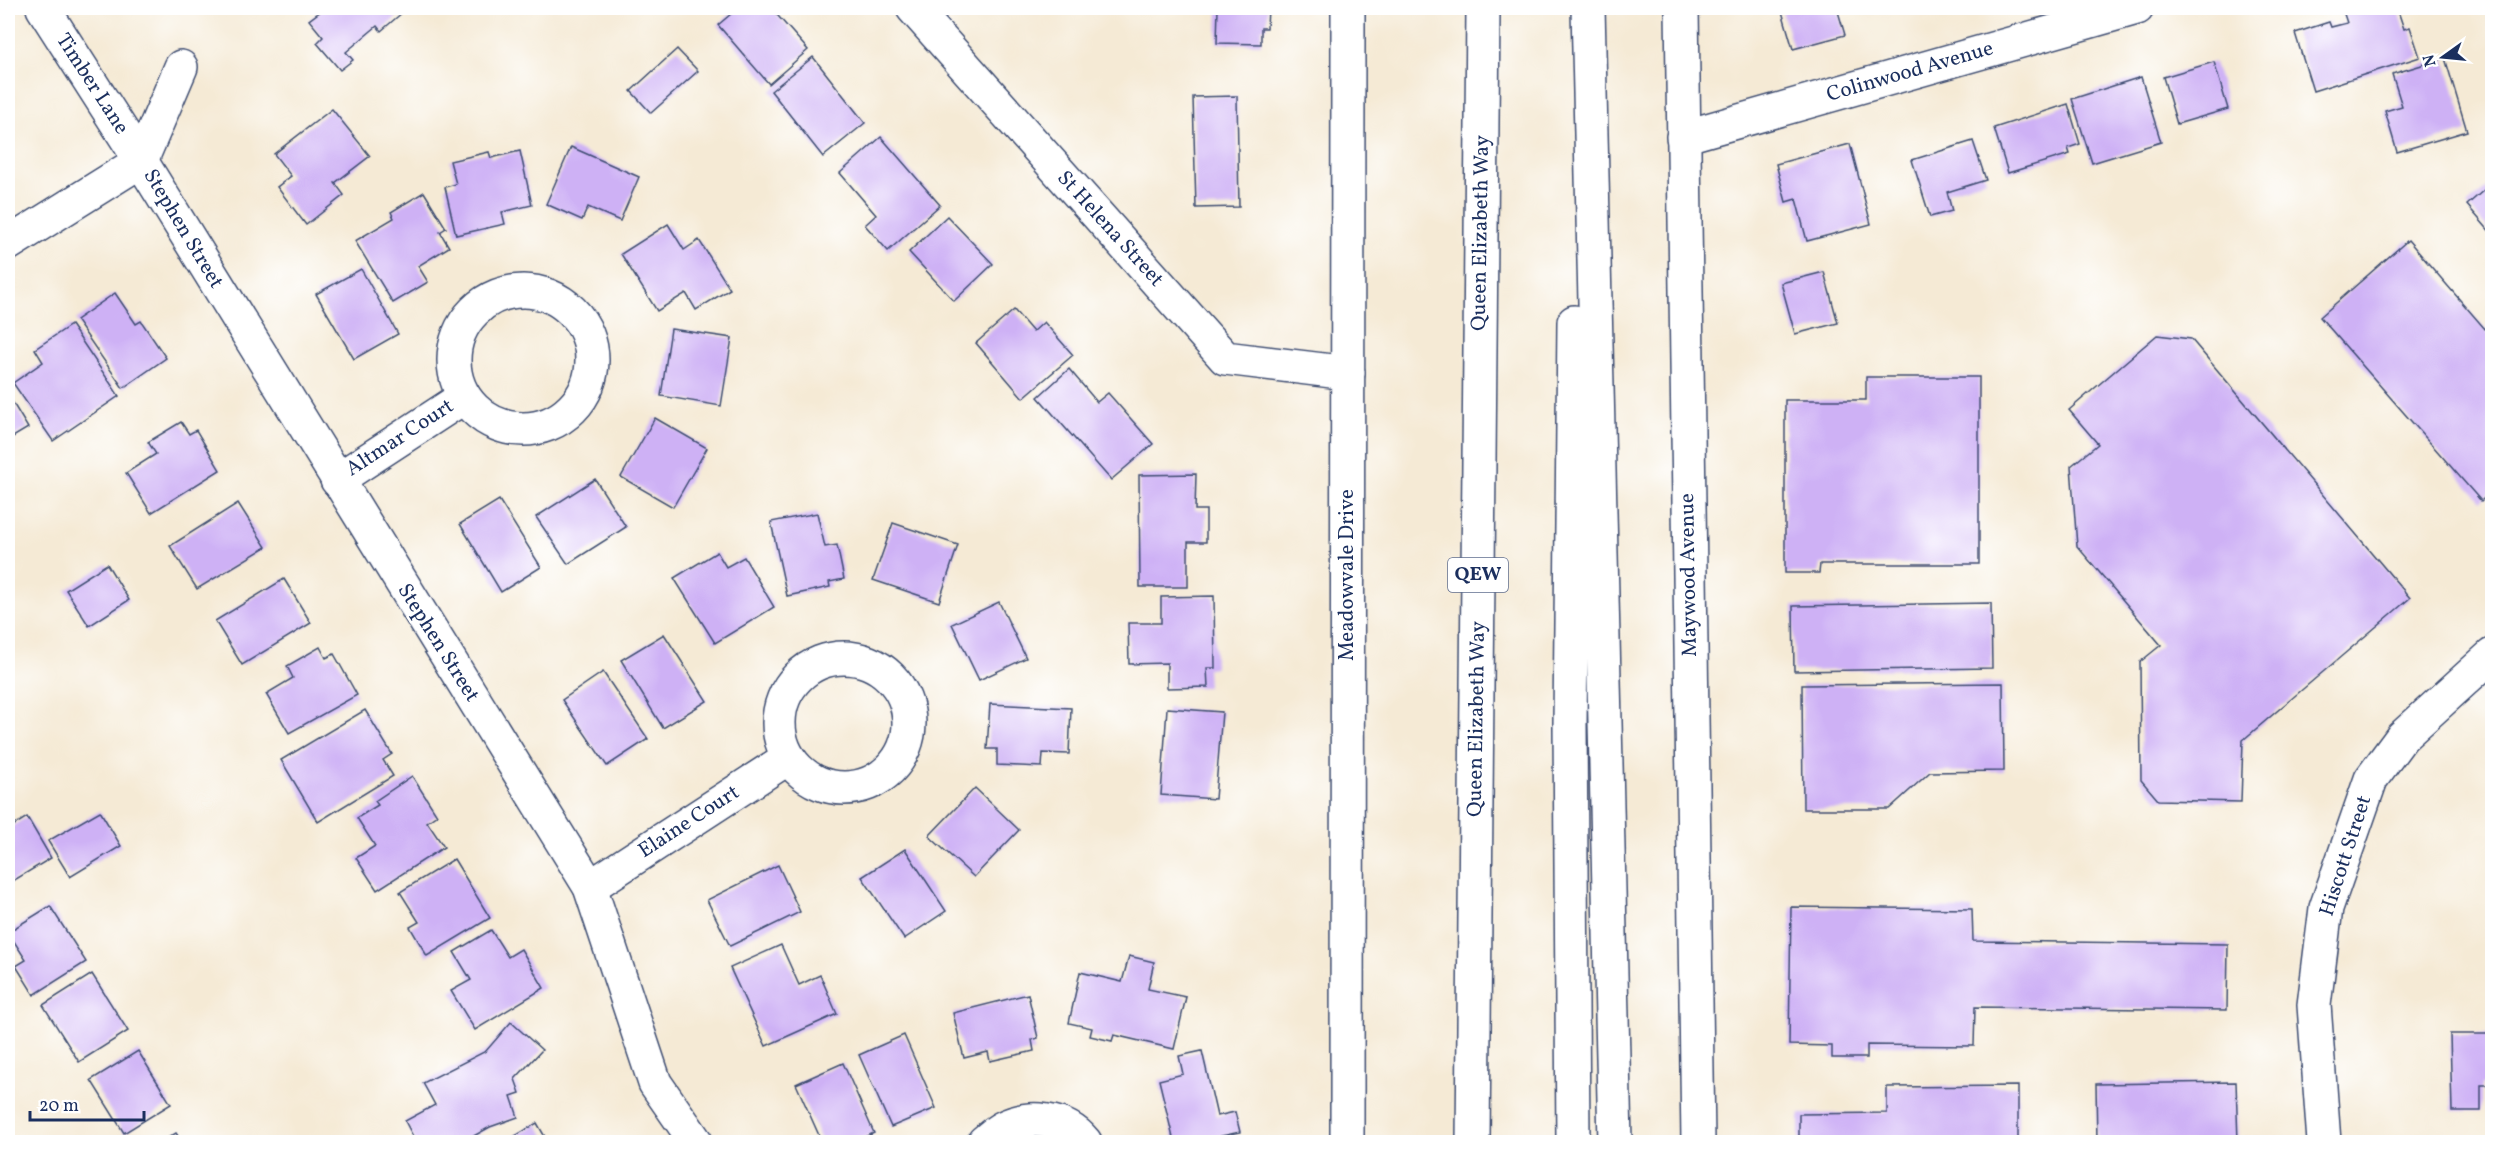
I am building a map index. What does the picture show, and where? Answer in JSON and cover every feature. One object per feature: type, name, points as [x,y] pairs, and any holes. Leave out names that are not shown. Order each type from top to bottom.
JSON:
[{"type":"main road","name":"Timber Lane","points":[[43,8],[141,161]]},
{"type":"main road","name":"St Helena Street","points":[[913,8],[1225,358],[1348,373]]},
{"type":"main road","name":"Meadowvale Drive","points":[[1347,1143],[1348,8]]},
{"type":"main road","name":"Queen Elizabeth Way","points":[[1473,1143],[1483,8]]},
{"type":"main road","points":[[1573,1143],[1570,713],[1576,8]]},
{"type":"main road","points":[[1588,8],[1614,1143]]},
{"type":"main road","name":"Maywood Avenue","points":[[1682,8],[1698,1143]]},
{"type":"main road","name":"Colinwood Avenue","points":[[1683,136],[2137,8]]},
{"type":"main road","points":[[8,244],[141,161],[181,67]]},
{"type":"main road","name":"Stephen Street","points":[[141,161],[590,887],[655,1083],[696,1143]]},
{"type":"main road","name":"Altmar Court","points":[[517,291],[541,293],[562,303],[579,319],[590,340],[592,364],[588,386],[577,405],[560,419],[540,428],[518,430],[497,425],[478,414],[464,397],[455,375],[454,351],[461,329],[475,310],[495,297],[517,291]]},
{"type":"main road","name":"Altmar Court","points":[[337,480],[464,397]]},
{"type":"main road","name":"Hiscott Street","points":[[2324,1143],[2314,1005],[2326,908],[2371,779],[2402,737],[2493,655]]},
{"type":"main road","name":"Elaine Court","points":[[590,887],[788,758]]},
{"type":"main road","points":[[984,1143],[1001,1128],[1021,1120],[1043,1119],[1064,1126],[1085,1143]]},
{"type":"building","points":[[325,8],[400,8],[403,12],[381,31],[377,26],[346,52],[353,60],[340,70],[317,43],[323,37],[309,20]]},
{"type":"building","points":[[738,8],[771,8],[808,50],[769,84],[718,25]]},
{"type":"building","points":[[1218,8],[1268,8],[1267,28],[1261,28],[1261,44],[1217,43]]},
{"type":"building","points":[[1781,8],[1837,8],[1845,35],[1793,49]]},
{"type":"building","points":[[2342,8],[2397,8],[2404,29],[2410,27],[2420,57],[2313,91],[2295,33],[2329,22],[2331,27],[2347,23]]},
{"type":"building","points":[[677,49],[698,71],[651,113],[631,91]]},
{"type":"building","points":[[813,57],[865,123],[823,157],[771,91]]},
{"type":"building","points":[[2445,58],[2467,131],[2397,152],[2385,111],[2402,106],[2392,74]]},
{"type":"building","points":[[2214,62],[2228,109],[2177,124],[2163,77]]},
{"type":"building","points":[[2141,77],[2161,142],[2092,163],[2072,99]]},
{"type":"building","points":[[1237,96],[1239,207],[1196,208],[1193,97]]},
{"type":"building","points":[[2068,104],[2080,144],[2068,148],[2070,154],[2008,173],[1994,128]]},
{"type":"building","points":[[332,109],[370,156],[335,183],[344,195],[306,225],[277,187],[291,176],[274,154]]},
{"type":"building","points":[[881,137],[940,205],[888,251],[865,225],[876,215],[840,173]]},
{"type":"building","points":[[1973,141],[1986,180],[1947,192],[1952,211],[1930,217],[1912,160]]},
{"type":"building","points":[[1850,144],[1871,224],[1807,241],[1796,199],[1786,202],[1776,164]]},
{"type":"building","points":[[571,147],[639,177],[620,221],[588,207],[582,220],[546,204]]},
{"type":"building","points":[[520,151],[532,205],[502,212],[505,224],[456,235],[445,187],[456,184],[450,161],[489,152],[491,158]]},
{"type":"building","points":[[2492,183],[2492,234],[2467,205]]},
{"type":"building","points":[[424,192],[446,228],[440,232],[449,247],[418,266],[428,282],[393,303],[355,241],[394,218],[391,212]]},
{"type":"building","points":[[947,216],[993,264],[954,301],[909,252]]},
{"type":"building","points":[[668,224],[684,250],[699,240],[730,289],[696,310],[686,293],[657,311],[621,254]]},
{"type":"building","points":[[2408,240],[2492,337],[2492,491],[2481,501],[2320,317]]},
{"type":"building","points":[[361,269],[398,334],[354,359],[316,294]]},
{"type":"building","points":[[1824,272],[1838,323],[1795,334],[1781,283]]},
{"type":"building","points":[[115,293],[136,324],[141,321],[166,358],[123,388],[76,320]]},
{"type":"building","points":[[1014,310],[1033,332],[1044,322],[1073,355],[1023,398],[976,343]]},
{"type":"building","points":[[71,325],[119,396],[53,441],[13,383],[43,362],[35,349]]},
{"type":"building","points":[[671,329],[732,338],[721,406],[661,396]]},
{"type":"building","points":[[2157,335],[2191,339],[2410,598],[2243,740],[2241,802],[2158,800],[2141,780],[2140,662],[2161,645],[2077,546],[2071,466],[2098,444],[2069,410]]},
{"type":"building","points":[[1069,369],[1097,402],[1108,393],[1153,444],[1111,480],[1038,397]]},
{"type":"building","points":[[1866,377],[1979,377],[1979,564],[1820,564],[1819,573],[1785,573],[1785,400],[1866,400]]},
{"type":"building","points":[[8,395],[28,428],[8,440]]},
{"type":"building","points":[[655,418],[707,448],[673,507],[621,477]]},
{"type":"building","points":[[181,422],[189,434],[196,430],[220,470],[151,513],[126,473],[156,454],[148,442]]},
{"type":"building","points":[[1196,474],[1195,510],[1206,510],[1206,542],[1188,542],[1188,587],[1140,587],[1139,475]]},
{"type":"building","points":[[595,479],[626,527],[568,564],[536,517]]},
{"type":"building","points":[[499,500],[541,567],[501,592],[460,524]]},
{"type":"building","points":[[238,503],[266,547],[197,589],[170,546]]},
{"type":"building","points":[[817,513],[825,547],[837,545],[844,579],[829,582],[830,587],[787,596],[771,522]]},
{"type":"building","points":[[893,523],[958,545],[939,602],[873,580]]},
{"type":"building","points":[[717,552],[726,567],[744,557],[774,607],[715,643],[674,578]]},
{"type":"building","points":[[107,564],[129,600],[89,626],[66,590]]},
{"type":"building","points":[[284,579],[311,623],[242,665],[215,621]]},
{"type":"building","points":[[1214,596],[1215,668],[1207,668],[1208,687],[1167,688],[1167,663],[1129,664],[1128,623],[1161,623],[1161,597]]},
{"type":"building","points":[[999,602],[1026,658],[979,680],[952,624]]},
{"type":"building","points":[[1991,603],[1992,668],[1794,671],[1793,606]]},
{"type":"building","points":[[664,634],[707,701],[663,728],[621,660]]},
{"type":"building","points":[[320,647],[326,658],[334,654],[357,695],[289,733],[266,694],[293,678],[287,666]]},
{"type":"building","points":[[603,672],[648,739],[607,766],[562,700]]},
{"type":"building","points":[[2003,683],[2004,771],[1930,772],[1889,809],[1803,809],[1802,685]]},
{"type":"building","points":[[990,704],[1071,708],[1069,754],[1043,753],[1042,767],[997,765],[997,749],[987,749]]},
{"type":"building","points":[[1167,708],[1222,712],[1215,799],[1161,795]]},
{"type":"building","points":[[365,710],[392,754],[383,760],[393,776],[318,822],[281,760]]},
{"type":"building","points":[[412,776],[437,815],[427,822],[444,847],[377,890],[356,858],[375,846],[357,818],[378,805],[375,801]]},
{"type":"building","points":[[975,788],[1019,830],[974,877],[929,836]]},
{"type":"building","points":[[100,811],[121,846],[70,877],[48,841]]},
{"type":"building","points":[[27,817],[51,858],[8,884],[8,829]]},
{"type":"building","points":[[905,849],[946,911],[904,939],[862,877]]},
{"type":"building","points":[[454,859],[490,918],[427,956],[410,927],[419,922],[400,892]]},
{"type":"building","points":[[778,865],[800,912],[730,946],[707,900]]},
{"type":"building","points":[[50,906],[86,962],[34,995],[16,966],[26,960],[8,932]]},
{"type":"building","points":[[1791,907],[1972,909],[1973,941],[2228,944],[2227,1010],[1975,1007],[1974,1046],[1867,1045],[1867,1058],[1832,1058],[1832,1046],[1789,1045]]},
{"type":"building","points":[[491,930],[508,957],[521,949],[544,988],[475,1030],[451,991],[471,980],[454,952]]},
{"type":"building","points":[[781,945],[799,985],[820,975],[837,1014],[766,1046],[730,968]]},
{"type":"building","points":[[1129,956],[1154,962],[1148,989],[1186,997],[1174,1049],[1114,1035],[1112,1041],[1090,1036],[1092,1028],[1069,1023],[1080,972],[1122,982]]},
{"type":"building","points":[[92,974],[128,1031],[79,1062],[43,1005]]},
{"type":"building","points":[[1028,994],[1038,1038],[1032,1040],[1034,1051],[990,1061],[988,1052],[964,1058],[953,1013]]},
{"type":"building","points":[[511,1022],[542,1050],[515,1079],[520,1093],[511,1096],[518,1117],[490,1127],[463,1142],[416,1142],[405,1121],[435,1105],[423,1083],[486,1051]]},
{"type":"building","points":[[2450,1034],[2492,1034],[2492,1085],[2481,1085],[2481,1111],[2452,1111]]},
{"type":"building","points":[[904,1035],[936,1108],[891,1127],[859,1055]]},
{"type":"building","points":[[138,1051],[171,1104],[124,1133],[91,1080]]},
{"type":"building","points":[[1202,1051],[1217,1116],[1235,1112],[1240,1132],[1221,1136],[1223,1142],[1174,1142],[1159,1080],[1183,1074],[1179,1056]]},
{"type":"building","points":[[843,1063],[874,1133],[853,1142],[822,1142],[796,1084]]},
{"type":"building","points":[[2236,1082],[2238,1142],[2097,1142],[2096,1084]]},
{"type":"building","points":[[2018,1086],[2018,1142],[1799,1142],[1799,1114],[1887,1113],[1887,1087]]},
{"type":"building","points":[[537,1123],[548,1142],[505,1142]]},
{"type":"building","points":[[176,1133],[182,1142],[161,1142]]}]
